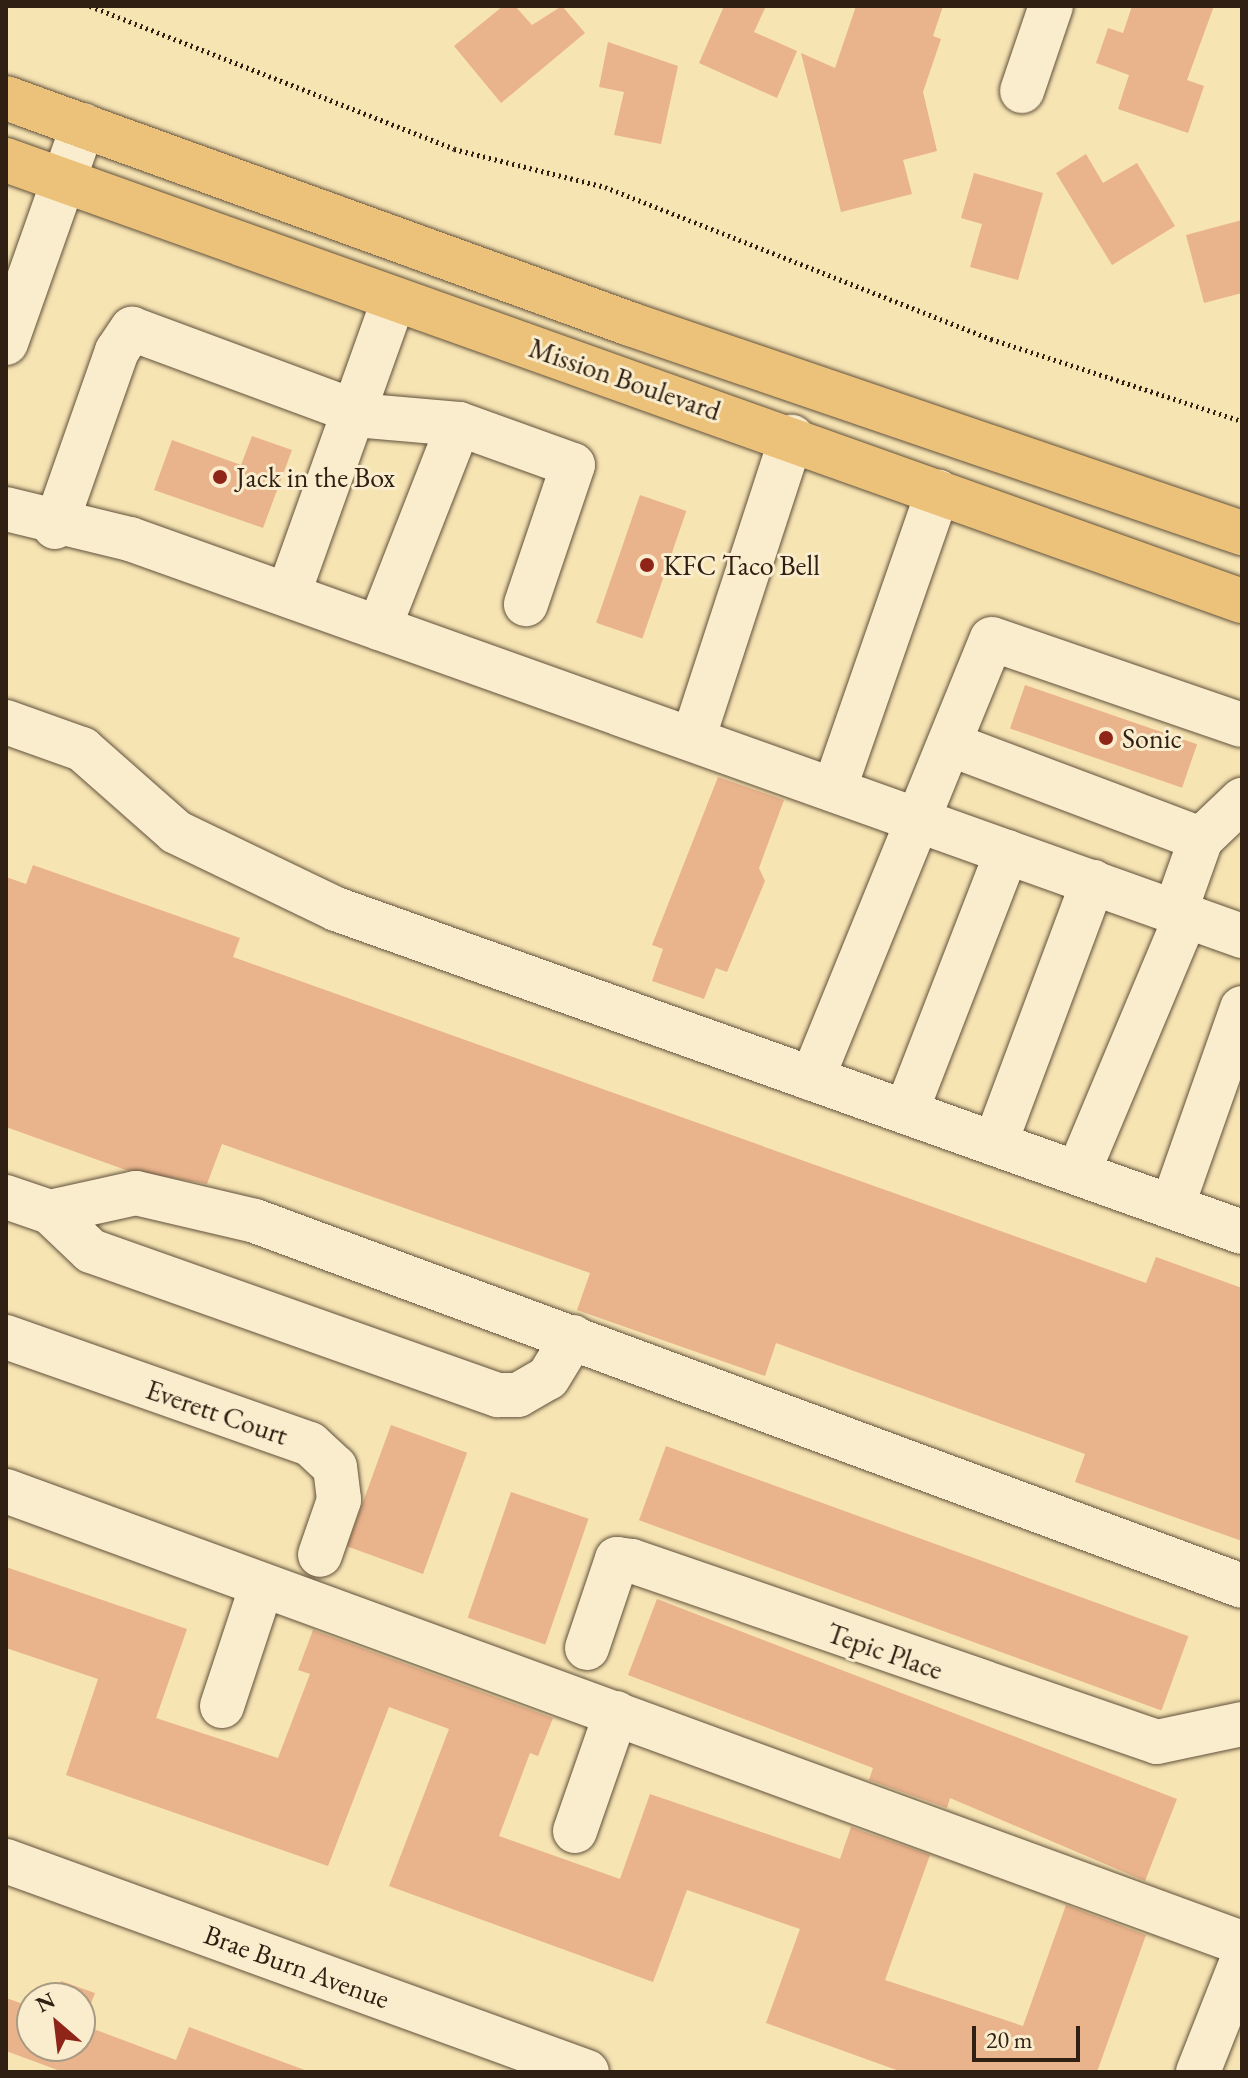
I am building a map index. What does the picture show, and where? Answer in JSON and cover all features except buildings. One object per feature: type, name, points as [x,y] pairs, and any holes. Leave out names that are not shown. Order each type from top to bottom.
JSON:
[{"type":"main road","name":"Mission Boulevard","points":[[6,98],[630,324],[1242,533]]},
{"type":"main road","name":"Mission Boulevard","points":[[6,160],[792,437],[1242,601]]},
{"type":"street","points":[[1022,91],[1051,6]]},
{"type":"street","points":[[6,343],[83,125]]},
{"type":"street","points":[[288,595],[394,299]]},
{"type":"street","points":[[55,527],[117,351],[132,329],[354,411],[459,424],[573,465],[526,604]]},
{"type":"street","points":[[379,628],[459,424]]},
{"type":"street","points":[[693,739],[792,437]]},
{"type":"street","points":[[834,790],[938,492]]},
{"type":"street","points":[[6,509],[55,527],[130,539],[1242,936]]},
{"type":"street","points":[[812,1079],[917,819],[952,745],[992,639],[1242,725]]},
{"type":"street","points":[[6,722],[82,749],[176,832],[254,874],[812,1079],[1242,1232]]},
{"type":"street","points":[[952,745],[1201,839]]},
{"type":"street","points":[[1078,1173],[1180,914],[1201,839],[1242,800]]},
{"type":"street","points":[[906,1112],[1007,852]]},
{"type":"street","points":[[995,1144],[1093,882]]},
{"type":"street","points":[[1172,1207],[1242,1008]]},
{"type":"street","points":[[50,1212],[136,1193],[255,1221],[1242,1586]]},
{"type":"street","points":[[6,1197],[50,1212],[91,1251],[498,1395],[518,1395],[548,1378],[573,1337]]},
{"type":"street","name":"Everett Court","points":[[6,1337],[310,1444],[335,1467],[339,1500],[320,1555]]},
{"type":"street","points":[[6,1491],[1242,1943]]},
{"type":"street","name":"Tepic Place","points":[[587,1648],[617,1559],[632,1561],[1157,1742],[1242,1724]]},
{"type":"street","points":[[222,1706],[262,1585]]},
{"type":"street","points":[[575,1831],[616,1713]]},
{"type":"street","name":"Brae Burn Avenue","points":[[6,1861],[587,2072]]},
{"type":"street","points":[[1198,2072],[1242,1961]]},
{"type":"path","points":[[90,6],[454,149],[605,187],[991,339],[1242,421]]},
{"type":"place","name":"Jack in the Box","points":[[220,477]]},
{"type":"place","name":"KFC Taco Bell","points":[[647,565]]},
{"type":"place","name":"Sonic","points":[[1106,738]]}]
